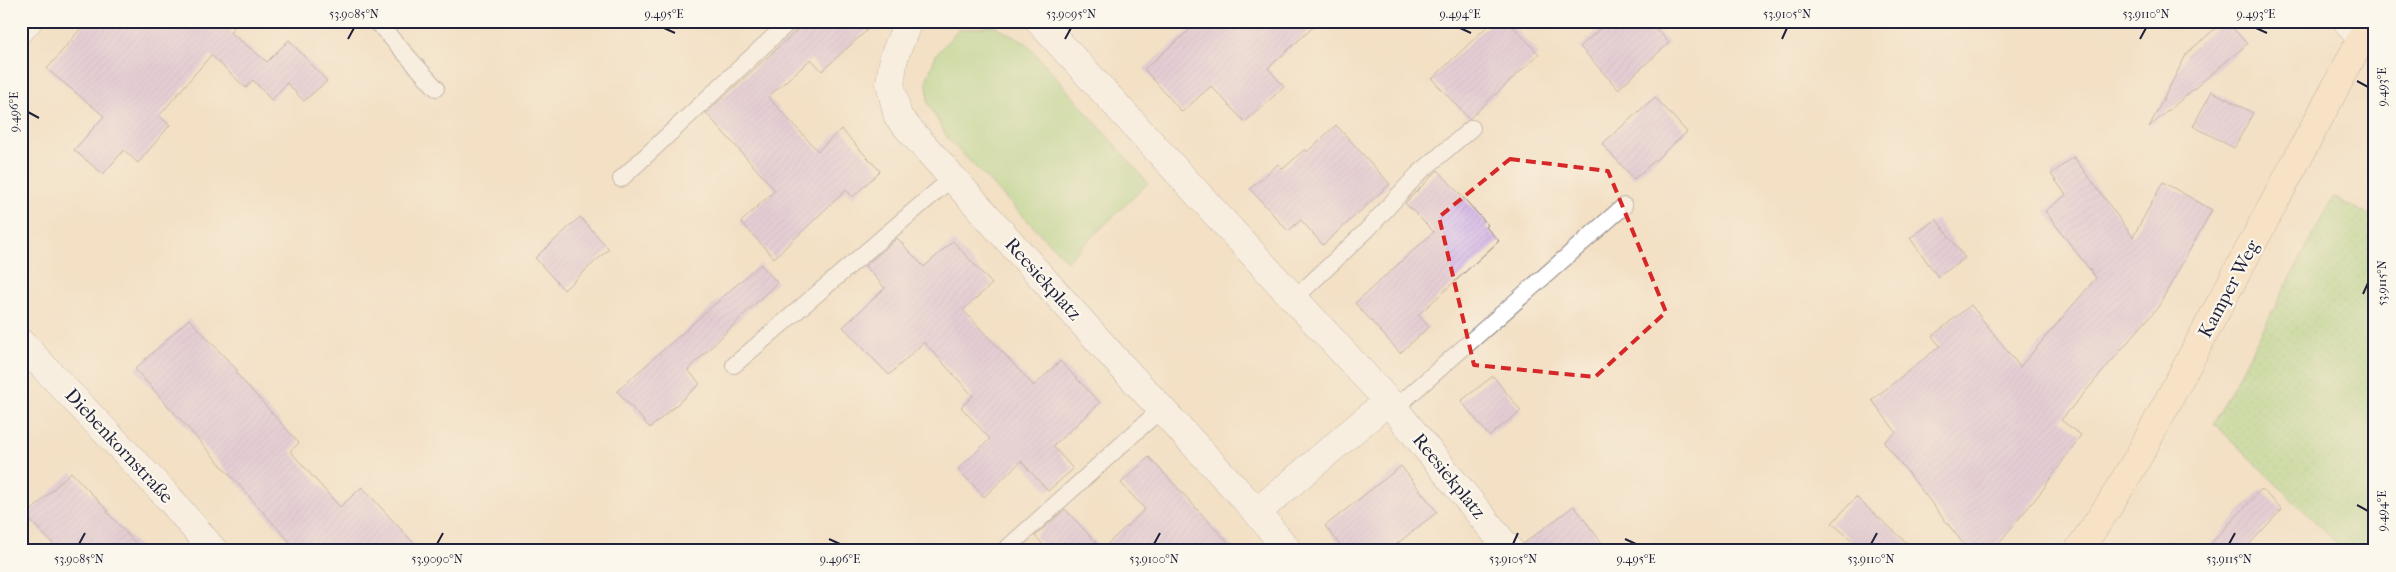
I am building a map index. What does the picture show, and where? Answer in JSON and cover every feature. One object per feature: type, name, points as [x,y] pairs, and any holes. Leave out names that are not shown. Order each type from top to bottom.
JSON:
[{"type":"main road","name":"Kamper Weg","points":[[2078,551],[2136,462],[2360,27]]},
{"type":"street","points":[[21,29],[28,21]]},
{"type":"street","name":"Reesiekplatz","points":[[908,21],[894,57],[890,83],[898,117],[1161,409],[1257,512],[1288,551]]},
{"type":"street","name":"Reesiekplatz","points":[[1039,21],[1391,405],[1510,551]]},
{"type":"street","name":"Diebenkornstraße","points":[[21,343],[169,498],[214,551]]},
{"type":"street","points":[[1257,512],[1391,405]]},
{"type":"lane","points":[[376,21],[436,88]]},
{"type":"lane","points":[[621,179],[790,21]]},
{"type":"lane","points":[[1294,299],[1367,230],[1418,174],[1472,128]]},
{"type":"lane","points":[[734,365],[952,178]]},
{"type":"lane","points":[[1391,405],[1624,206]]},
{"type":"lane","points":[[1004,551],[1161,409]]},
{"type":"highlighted area","points":[[1510,159],[1608,171],[1666,312],[1595,377],[1474,365],[1439,217]]},
{"type":"green space","points":[[994,26],[1027,44],[1148,183],[1067,261],[948,139],[928,103],[927,79],[936,55],[958,30]]},
{"type":"green space","points":[[2333,197],[2375,218],[2375,551],[2345,551],[2214,423]]},
{"type":"building","points":[[87,21],[239,21],[230,32],[267,62],[289,40],[327,81],[304,101],[287,83],[271,100],[253,80],[246,88],[211,55],[159,116],[170,125],[138,163],[124,150],[103,174],[74,150],[104,116],[47,69]]},
{"type":"building","points":[[807,21],[877,21],[822,71],[811,59],[768,97],[818,151],[841,129],[880,171],[853,197],[846,190],[774,258],[741,222],[775,190],[706,113]]},
{"type":"building","points":[[1200,21],[1320,21],[1268,68],[1284,87],[1245,122],[1211,86],[1182,112],[1144,69]]},
{"type":"building","points":[[1493,21],[1508,21],[1539,54],[1469,119],[1432,79]]},
{"type":"building","points":[[1608,21],[1650,21],[1669,43],[1618,89],[1580,47]]},
{"type":"building","points":[[2224,21],[2227,21],[2247,44],[2149,127],[2187,53]]},
{"type":"building","points":[[2212,91],[2253,113],[2234,148],[2193,126]]},
{"type":"building","points":[[1655,97],[1687,132],[1634,179],[1602,144]]},
{"type":"building","points":[[1336,125],[1390,184],[1323,245],[1301,220],[1288,231],[1250,189],[1278,164],[1283,169],[1305,149],[1307,152]]},
{"type":"building","points":[[2074,157],[2133,237],[2163,182],[2212,210],[2158,307],[2061,420],[2081,435],[2041,492],[1992,551],[1969,551],[1884,442],[1896,432],[1872,400],[1940,346],[1932,336],[1971,305],[2020,367],[2096,278],[2045,211],[2066,195],[2051,174]]},
{"type":"building","points":[[1438,170],[1488,225],[1486,227],[1499,241],[1418,315],[1429,327],[1400,353],[1355,303],[1434,232],[1405,203]]},
{"type":"building","points":[[580,217],[609,249],[564,290],[535,258]]},
{"type":"building","points":[[1936,219],[1965,258],[1938,277],[1910,238]]},
{"type":"building","points":[[897,238],[924,267],[953,241],[992,284],[963,310],[1034,386],[1060,361],[1100,403],[1053,446],[1073,469],[1048,491],[1021,461],[984,497],[958,469],[990,439],[961,407],[973,396],[924,342],[889,375],[843,327],[885,288],[865,266]]},
{"type":"building","points":[[760,264],[777,282],[688,370],[700,384],[650,428],[617,391]]},
{"type":"building","points":[[189,319],[238,371],[236,373],[299,443],[290,451],[340,507],[362,487],[421,551],[298,551],[135,369]]},
{"type":"building","points":[[1493,376],[1521,411],[1489,436],[1461,401]]},
{"type":"building","points":[[1149,457],[1236,551],[1049,551],[1035,536],[1065,509],[1102,549],[1145,509],[1121,483]]},
{"type":"building","points":[[1401,466],[1437,512],[1388,551],[1345,551],[1325,526]]},
{"type":"building","points":[[71,472],[143,551],[60,551],[26,516]]},
{"type":"building","points":[[2261,489],[2282,509],[2243,551],[2204,551]]},
{"type":"building","points":[[1856,497],[1916,551],[1864,551],[1832,523]]},
{"type":"building","points":[[1574,506],[1608,551],[1525,551],[1523,544]]}]
